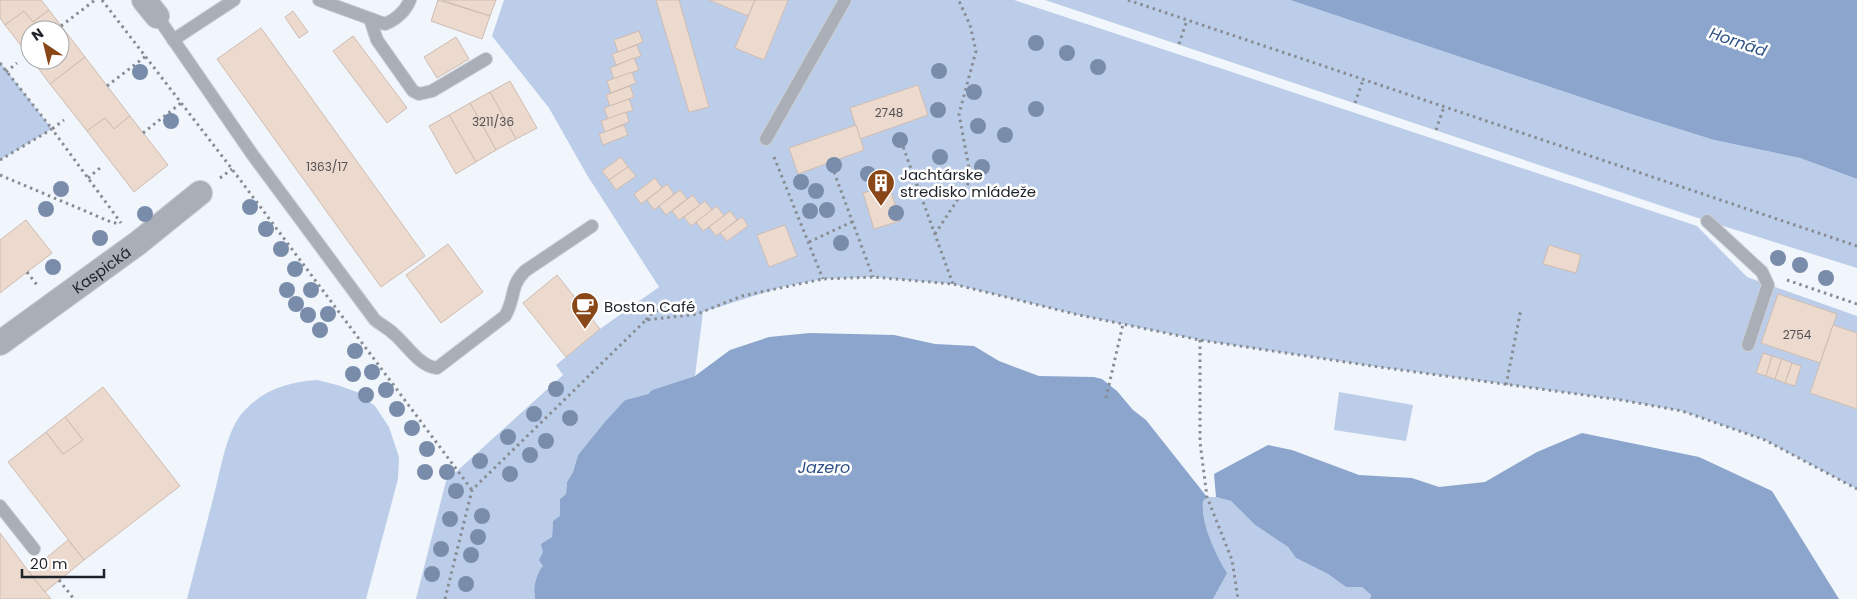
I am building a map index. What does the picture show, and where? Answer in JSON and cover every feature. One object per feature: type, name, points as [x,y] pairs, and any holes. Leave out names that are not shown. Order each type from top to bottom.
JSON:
[{"type":"street","name":"Kaspická","points":[[0,343],[130,249],[200,193]]},
{"type":"lane","points":[[173,40],[234,0]]},
{"type":"lane","points":[[319,0],[385,24],[394,20],[406,10],[410,0]]},
{"type":"lane","points":[[766,139],[845,0]]},
{"type":"lane","points":[[151,8],[252,154],[375,320],[396,335],[424,364],[430,367],[437,368],[505,316],[511,307],[517,279],[525,270],[592,226]]},
{"type":"lane","points":[[370,18],[377,40],[413,90],[419,94],[432,91],[486,59]]},
{"type":"lane","points":[[1707,222],[1762,272],[1768,285],[1748,345]]},
{"type":"lane","points":[[0,506],[34,549]]},
{"type":"path","points":[[69,20],[94,0]]},
{"type":"path","points":[[102,0],[472,490]]},
{"type":"path","points":[[935,234],[971,178],[959,114],[976,51],[970,25],[957,0]]},
{"type":"path","points":[[1128,0],[1857,246]]},
{"type":"path","points":[[1179,44],[1186,20]]},
{"type":"path","points":[[107,86],[146,56]]},
{"type":"path","points":[[0,63],[52,129],[122,224],[111,222],[0,175]]},
{"type":"path","points":[[6,72],[17,63]]},
{"type":"path","points":[[1355,103],[1363,80]]},
{"type":"path","points":[[143,133],[181,103]]},
{"type":"path","points":[[1436,130],[1444,107]]},
{"type":"path","points":[[0,160],[64,120]]},
{"type":"path","points":[[766,139],[823,279]]},
{"type":"path","points":[[901,141],[953,284]]},
{"type":"path","points":[[88,178],[100,168]]},
{"type":"path","points":[[834,172],[874,277]]},
{"type":"path","points":[[809,242],[854,222]]},
{"type":"path","points":[[26,272],[37,285]]},
{"type":"path","points":[[1762,272],[1857,304]]},
{"type":"path","points":[[646,320],[697,314],[742,296],[823,279],[874,277],[953,284],[1079,315],[1200,340],[1621,400],[1682,411],[1765,440],[1857,489]]},
{"type":"path","points":[[445,599],[472,490],[652,312],[667,308],[686,309],[697,314]]},
{"type":"path","points":[[1506,385],[1521,309]]},
{"type":"path","points":[[1106,398],[1123,324]]},
{"type":"path","points":[[1200,340],[1200,442],[1207,497],[1232,560],[1238,599]]},
{"type":"path","points":[[59,580],[74,599]]},
{"type":"shaded area","points":[[504,0],[1014,0],[1697,226],[1747,277],[1857,316],[1857,489],[1765,440],[1682,411],[1621,400],[1200,340],[1079,315],[953,284],[873,277],[823,279],[782,287],[703,312],[695,376],[652,390],[648,394],[625,400],[578,455],[573,472],[567,482],[566,494],[560,499],[560,517],[553,521],[552,537],[543,552],[543,566],[534,594],[535,599],[416,599],[446,481],[563,375],[556,365],[600,329],[659,287],[587,175],[549,108],[492,36]],"holes":[[[918,85],[928,115],[860,139],[864,150],[799,173],[790,148],[856,125],[850,108]]]},
{"type":"shaded area","points":[[1045,0],[1290,0],[1714,140],[1800,158],[1857,179],[1857,268],[1707,221]]},
{"type":"shaded area","points":[[0,62],[52,129],[0,160]]},
{"type":"shaded area","points":[[317,380],[357,392],[375,406],[389,427],[399,457],[398,479],[366,599],[187,599],[225,450],[238,418],[253,403],[269,392],[287,385]]},
{"type":"shaded area","points":[[1339,392],[1413,405],[1406,441],[1334,430]]},
{"type":"shaded area","points":[[1207,497],[1231,501],[1255,525],[1288,547],[1296,558],[1328,574],[1346,587],[1362,587],[1371,595],[1370,599],[1213,599],[1226,573],[1213,548],[1206,528],[1203,500]]},
{"type":"water","name":"Hornád","points":[[1290,0],[1857,0],[1857,179],[1800,158],[1714,140],[1634,115]]},
{"type":"water","name":"Jazero","points":[[810,333],[894,335],[935,344],[974,346],[999,361],[1039,376],[1094,377],[1102,379],[1117,391],[1133,410],[1146,420],[1207,497],[1203,501],[1204,519],[1214,548],[1227,573],[1213,599],[535,599],[536,582],[543,566],[539,560],[543,552],[541,544],[552,537],[553,521],[560,516],[560,499],[566,494],[567,482],[573,472],[578,455],[625,400],[648,394],[652,390],[695,376],[730,350],[769,337]]},
{"type":"water","points":[[1582,433],[1699,457],[1772,491],[1839,599],[1370,599],[1371,595],[1362,587],[1346,587],[1328,574],[1296,558],[1288,547],[1255,525],[1231,501],[1216,497],[1214,474],[1268,445],[1292,450],[1359,475],[1412,478],[1439,487],[1485,482],[1537,452]]},
{"type":"building","points":[[0,0],[41,0],[49,10],[36,20],[31,20],[24,11],[5,25],[0,18]]},
{"type":"building","points":[[438,0],[490,16],[482,39],[431,21]]},
{"type":"building","points":[[442,0],[496,0],[490,16]]},
{"type":"building","points":[[656,0],[679,0],[709,107],[689,112]]},
{"type":"building","points":[[709,0],[755,0],[748,16]]},
{"type":"building","points":[[755,0],[788,0],[764,60],[735,48]]},
{"type":"building","points":[[49,10],[57,20],[36,20]]},
{"type":"building","points":[[24,11],[31,20],[20,20],[20,44],[5,25]]},
{"type":"building","points":[[293,11],[308,32],[299,38],[285,17]]},
{"type":"building","points":[[261,28],[425,256],[381,287],[217,59]]},
{"type":"building","points":[[639,31],[643,42],[618,52],[614,40]]},
{"type":"building","points":[[353,36],[407,108],[387,123],[333,51]]},
{"type":"building","points":[[70,37],[85,57],[70,69]]},
{"type":"building","points":[[456,37],[469,59],[437,78],[424,57]]},
{"type":"building","points":[[637,45],[641,56],[616,65],[612,54]]},
{"type":"building","points":[[85,57],[130,116],[114,129],[105,118],[87,131],[50,84]]},
{"type":"building","points":[[634,58],[639,70],[614,79],[610,68]]},
{"type":"building","points":[[40,70],[68,70],[50,84]]},
{"type":"building","points":[[632,72],[636,83],[611,93],[607,81]]},
{"type":"building","points":[[510,81],[537,128],[516,139],[490,92]]},
{"type":"building","points":[[918,85],[928,115],[860,139],[850,108]]},
{"type":"building","points":[[630,86],[634,97],[610,106],[606,95]]},
{"type":"building","points":[[490,92],[516,139],[496,150],[470,103]]},
{"type":"building","points":[[629,99],[633,110],[608,119],[604,108]]},
{"type":"building","points":[[470,103],[496,150],[476,162],[449,115]]},
{"type":"building","points":[[626,112],[629,122],[605,132],[601,121]]},
{"type":"building","points":[[449,115],[476,162],[456,174],[429,126]]},
{"type":"building","points":[[130,116],[168,165],[134,192],[87,131],[105,118],[114,129]]},
{"type":"building","points":[[624,125],[628,135],[603,145],[599,134]]},
{"type":"building","points":[[856,125],[864,150],[798,174],[789,148]]},
{"type":"building","points":[[621,157],[628,167],[609,180],[602,171]]},
{"type":"building","points":[[628,167],[636,176],[616,190],[609,180]]},
{"type":"building","points":[[655,178],[662,188],[641,204],[634,194]]},
{"type":"building","points":[[667,184],[674,194],[654,210],[647,200]]},
{"type":"building","name":"Jachtárske stredisko mládeže","points":[[889,185],[900,221],[874,229],[863,193]]},
{"type":"building","points":[[680,190],[687,199],[666,215],[659,206]]},
{"type":"building","points":[[693,195],[700,205],[679,220],[672,211]]},
{"type":"building","points":[[705,201],[712,210],[691,226],[684,217]]},
{"type":"building","points":[[717,206],[724,216],[703,231],[696,222]]},
{"type":"building","points":[[730,211],[737,220],[716,236],[709,227]]},
{"type":"building","points":[[742,217],[748,226],[727,241],[720,233]]},
{"type":"building","points":[[26,220],[52,253],[0,293],[0,240]]},
{"type":"building","points":[[785,225],[797,256],[769,267],[757,235]]},
{"type":"building","points":[[448,244],[483,292],[441,323],[406,275]]},
{"type":"building","points":[[1549,245],[1581,255],[1576,273],[1543,264]]},
{"type":"building","points":[[557,275],[600,329],[566,357],[523,303]]},
{"type":"building","points":[[1778,294],[1837,314],[1820,363],[1761,343]]},
{"type":"building","points":[[1833,325],[1857,333],[1857,409],[1810,393]]},
{"type":"building","points":[[1763,353],[1772,356],[1766,376],[1756,373]]},
{"type":"building","points":[[1772,356],[1782,359],[1775,379],[1766,376]]},
{"type":"building","points":[[1782,359],[1792,363],[1785,383],[1775,379]]},
{"type":"building","points":[[1792,363],[1801,366],[1795,386],[1785,383]]},
{"type":"building","points":[[103,387],[180,486],[84,560],[8,462],[46,432],[63,454],[83,440],[65,417]]},
{"type":"building","points":[[65,417],[83,440],[63,454],[46,432]]},
{"type":"building","points":[[0,533],[29,572],[51,599],[0,599]]},
{"type":"building","points":[[68,540],[84,560],[45,592],[29,572]]},
{"type":"place","name":"Jachtárske stredisko mládeže","points":[[881,207]]},
{"type":"place","name":"Boston Café","points":[[585,330]]}]
